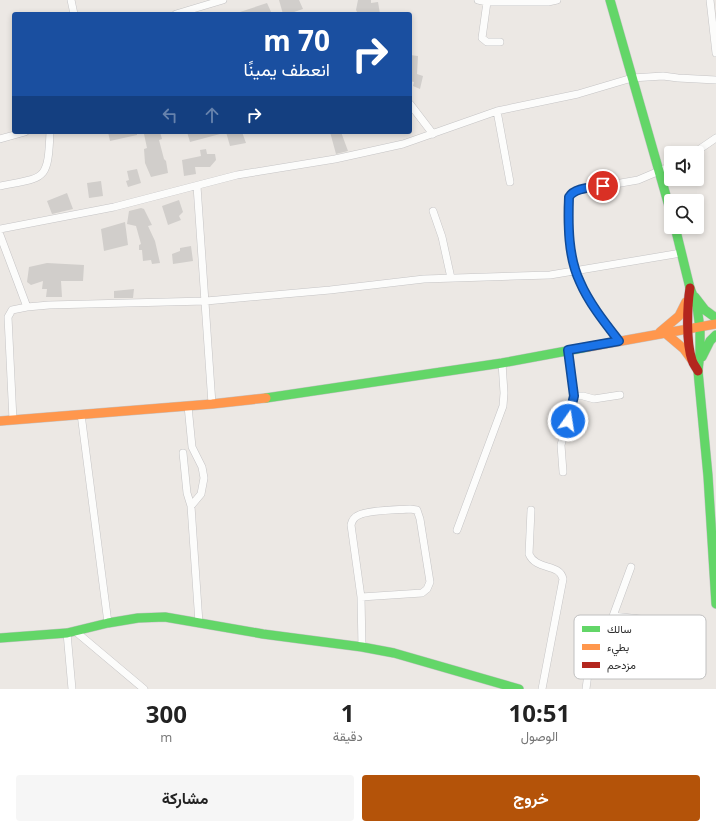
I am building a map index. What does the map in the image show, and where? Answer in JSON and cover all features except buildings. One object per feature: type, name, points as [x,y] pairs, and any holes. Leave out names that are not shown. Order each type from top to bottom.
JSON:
[{"type":"street","points":[[71,0],[74,12]]},
{"type":"street","points":[[183,12],[223,0]]},
{"type":"street","points":[[478,0],[488,2],[548,2],[557,0]]},
{"type":"street","points":[[610,0],[666,194]]},
{"type":"street","points":[[710,0],[716,52]]},
{"type":"street","points":[[488,2],[482,38],[488,42],[500,42]]},
{"type":"street","points":[[0,229],[114,207],[237,175],[369,152],[403,144],[497,111],[578,94],[632,78],[663,76],[716,80]]},
{"type":"street","points":[[412,107],[433,134]]},
{"type":"street","points":[[497,111],[510,182]]},
{"type":"street","points":[[0,139],[18,134]]},
{"type":"street","points":[[0,186],[36,179],[42,174],[47,164],[50,134]]},
{"type":"street","points":[[704,146],[716,138]]},
{"type":"street","points":[[619,341],[588,298],[575,270],[568,219],[569,197],[575,191],[638,180],[664,170]]},
{"type":"street","points":[[197,186],[212,404]]},
{"type":"street","points":[[433,212],[442,237],[450,278]]},
{"type":"street","points":[[0,234],[27,307]]},
{"type":"street","points":[[677,234],[699,327],[697,359],[713,521],[716,604]]},
{"type":"street","points":[[12,420],[8,317],[12,310],[49,305],[206,301],[330,290],[412,280],[550,275],[682,253]]},
{"type":"street","points":[[690,293],[705,310],[716,318]]},
{"type":"street","points":[[690,293],[688,329],[697,359]]},
{"type":"street","points":[[661,333],[677,319],[690,293]]},
{"type":"street","points":[[0,421],[212,404],[288,395],[502,363],[716,324]]},
{"type":"street","points":[[661,333],[697,359]]},
{"type":"street","points":[[697,359],[716,335]]},
{"type":"street","points":[[563,472],[561,445],[574,396],[568,350]]},
{"type":"street","points":[[457,530],[503,406],[504,393],[502,363]]},
{"type":"street","points":[[574,396],[583,396],[594,399],[620,395]]},
{"type":"street","points":[[188,406],[192,446],[202,467],[204,478],[201,494],[191,506]]},
{"type":"street","points":[[81,414],[108,623]]},
{"type":"street","points":[[182,453],[187,493],[191,506],[199,623]]},
{"type":"street","points":[[361,597],[422,593],[427,589],[430,582],[420,519],[417,510],[410,508],[364,513],[355,517],[352,521],[351,524],[361,597],[362,647]]},
{"type":"street","points":[[531,510],[529,554],[531,559],[538,564],[557,570],[562,574],[563,579],[542,689]]},
{"type":"street","points":[[613,615],[631,567]]},
{"type":"street","points":[[0,638],[71,632],[108,623],[138,618],[158,617],[263,634],[362,647],[427,661],[519,689]]},
{"type":"street","points":[[71,632],[72,689]]},
{"type":"street","points":[[71,632],[144,689]]},
{"type":"street","points":[[586,689],[587,679]]},
{"type":"traffic: fast","points":[[610,0],[666,194]]},
{"type":"traffic: fast","points":[[677,234],[690,288],[697,306],[700,329],[698,371],[708,476],[716,604]]},
{"type":"traffic: fast","points":[[695,297],[705,310],[716,318]]},
{"type":"traffic: fast","points":[[702,357],[710,341],[716,335]]},
{"type":"traffic: fast","points":[[266,398],[502,363],[588,347]]},
{"type":"traffic: fast","points":[[0,638],[67,633],[108,623],[138,618],[165,617],[263,634],[362,647],[394,653],[519,689]]},
{"type":"traffic: slow","points":[[660,332],[679,316],[686,302]]},
{"type":"traffic: slow","points":[[588,347],[716,324]]},
{"type":"traffic: slow","points":[[664,332],[684,349],[692,360]]},
{"type":"traffic: slow","points":[[0,421],[212,404],[266,398]]},
{"type":"traffic: jam","points":[[690,288],[688,304],[688,334],[692,361],[698,371]]},
{"type":"route","points":[[568,421],[574,396],[568,350],[619,341],[588,298],[580,283],[575,270],[569,236],[569,197],[571,194],[575,191],[603,186]]}]
